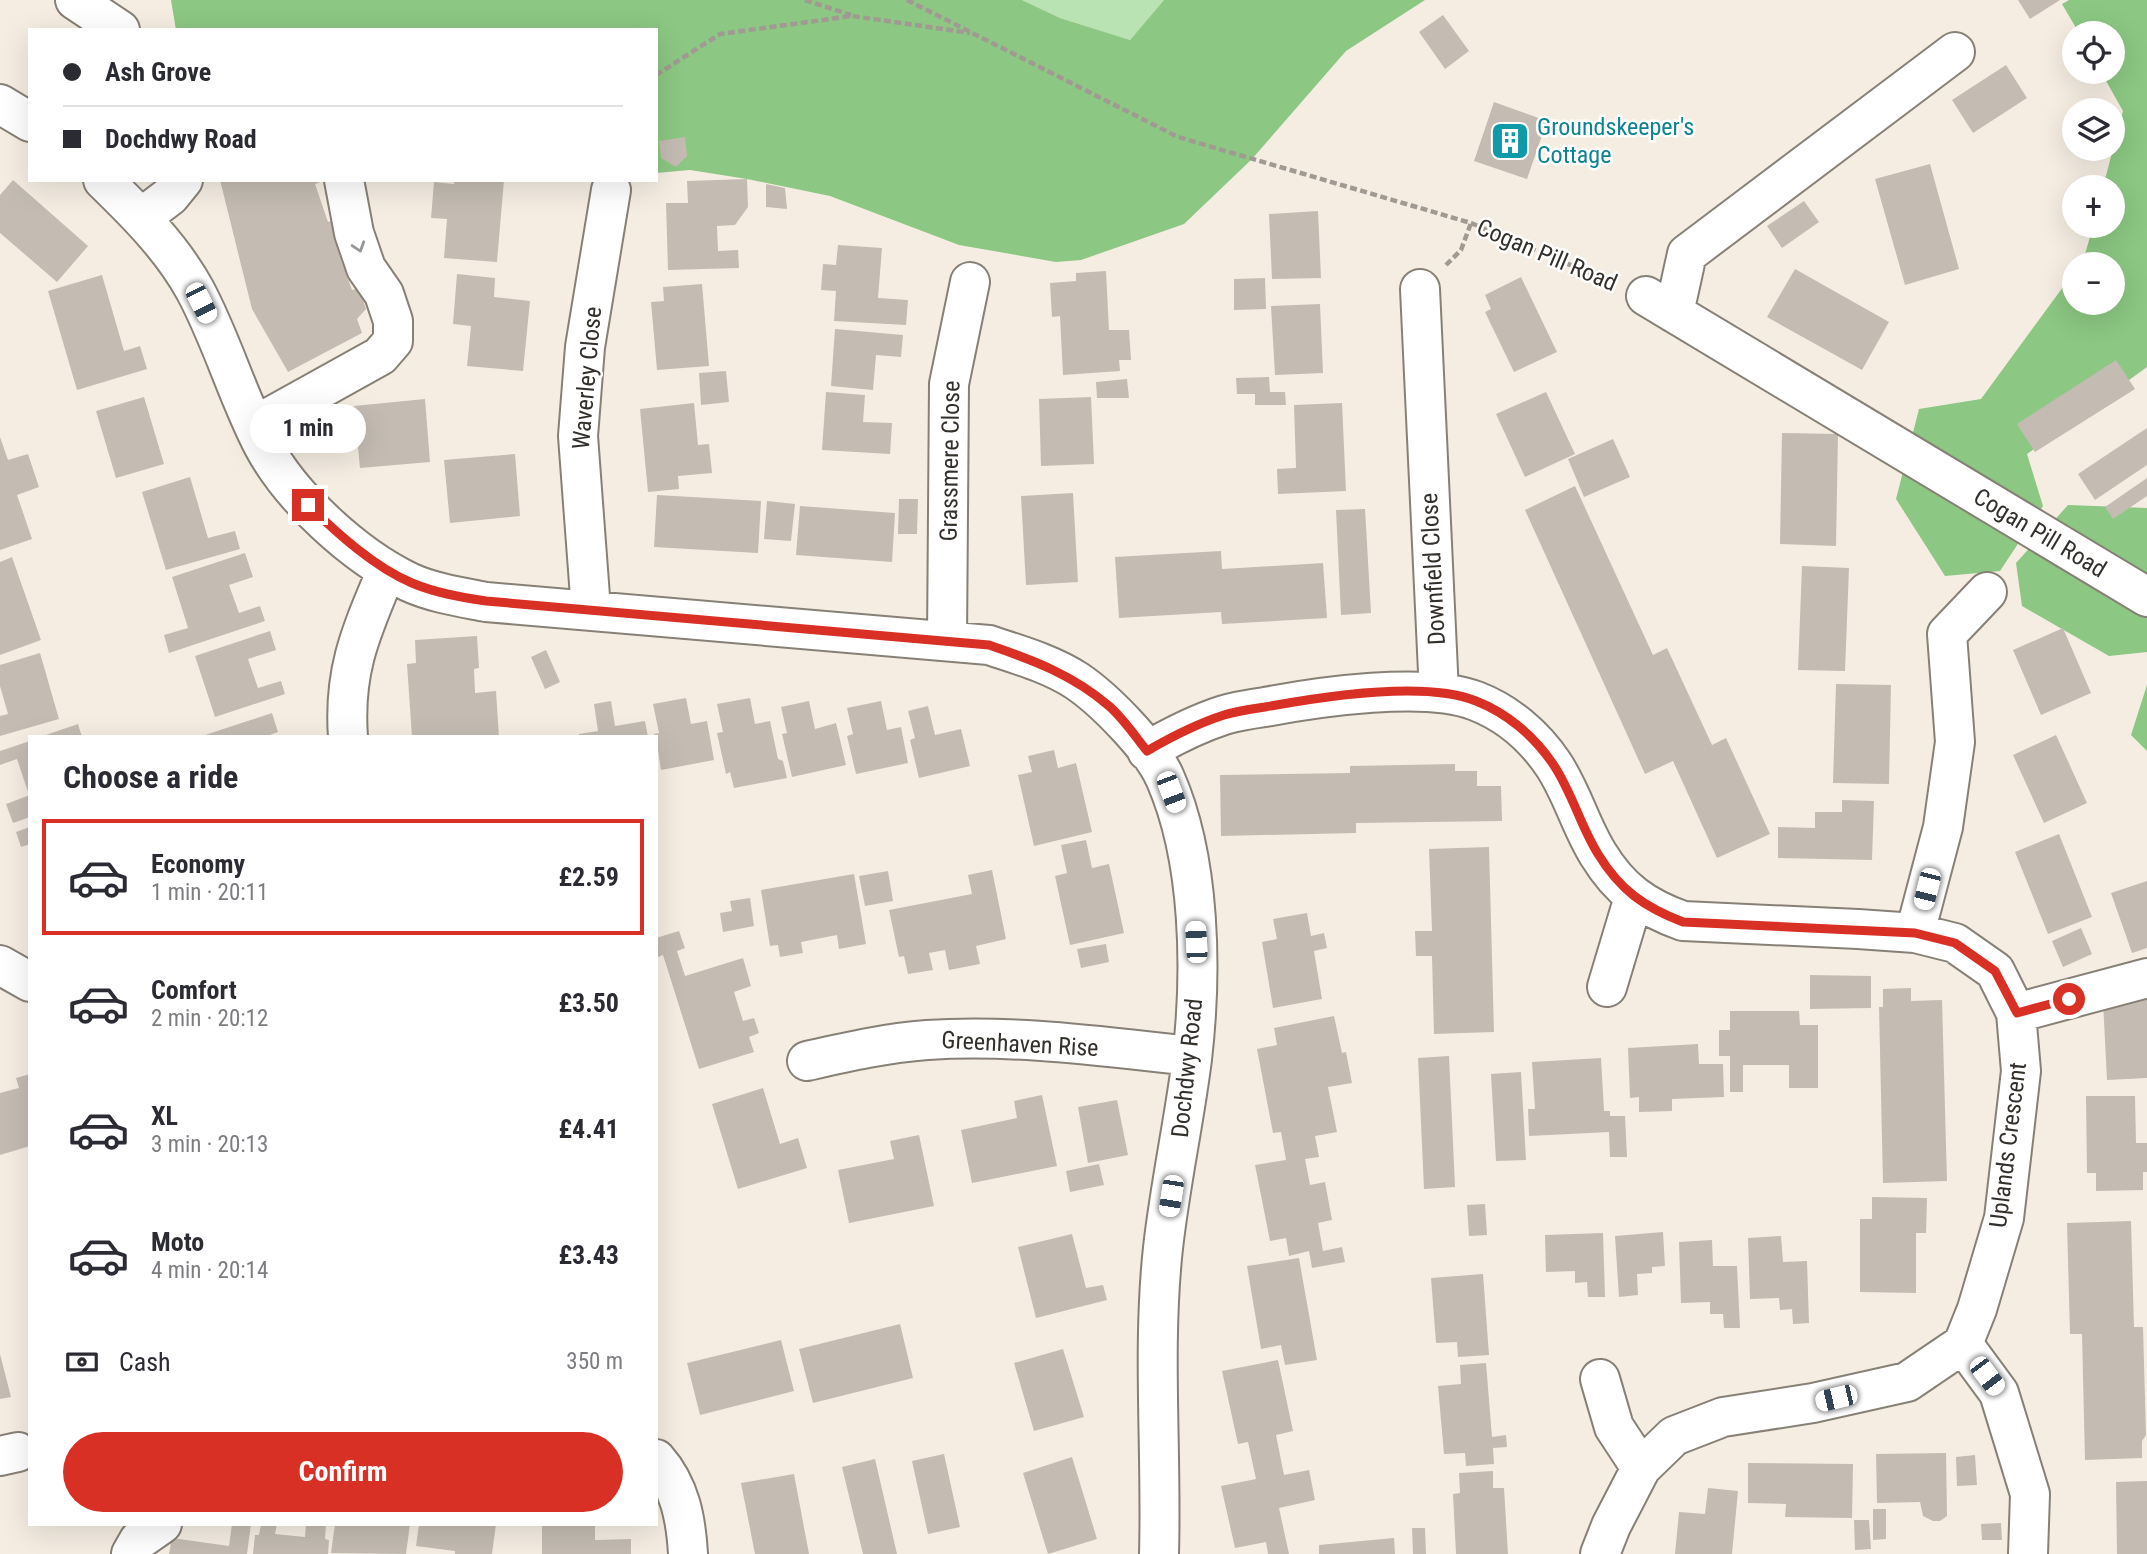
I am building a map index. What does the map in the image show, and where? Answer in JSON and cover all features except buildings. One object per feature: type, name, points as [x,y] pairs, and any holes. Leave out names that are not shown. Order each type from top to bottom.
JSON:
[{"type":"street","points":[[75,0],[117,28]]},
{"type":"street","points":[[1660,305],[1687,254],[1955,52]]},
{"type":"street","points":[[0,104],[28,121]]},
{"type":"street","name":"Dochdwy Road","points":[[105,182],[167,248],[194,288],[264,447],[285,478],[335,532],[387,570],[411,583],[448,595],[486,601],[989,645],[1036,661],[1076,681],[1110,707],[1147,751],[1164,775],[1177,809],[1188,857],[1194,898],[1196,977],[1192,1056],[1163,1248],[1158,1383],[1159,1554]]},
{"type":"street","points":[[141,218],[170,196],[181,182]]},
{"type":"street","points":[[254,426],[380,356],[393,341],[393,321],[384,294],[366,268],[354,233],[344,182]]},
{"type":"street","name":"Waverley Close","points":[[592,610],[578,436],[585,347],[611,190]]},
{"type":"street","name":"Grassmere Close","points":[[947,641],[949,383],[970,282]]},
{"type":"street","name":"Downfield Close","points":[[1420,289],[1439,693]]},
{"type":"street","name":"Cogan Pill Road","points":[[1660,305],[2147,597]]},
{"type":"street","points":[[348,735],[346,712],[353,658],[363,626],[387,570]]},
{"type":"street","points":[[1915,933],[1943,827],[1955,742],[1947,634],[1987,592]]},
{"type":"street","name":"Uplands Crescent","points":[[1147,751],[1198,724],[1226,714],[1287,703],[1356,694],[1404,692],[1439,693],[1474,700],[1503,715],[1530,736],[1553,764],[1571,794],[1597,852],[1612,874],[1634,897],[1656,912],[1683,922],[1915,933],[1955,943],[1995,971],[2017,1013],[2021,1071],[2004,1218],[1977,1309],[1963,1344]]},
{"type":"street","points":[[1607,987],[1634,897]]},
{"type":"street","points":[[2017,1013],[2147,978]]},
{"type":"street","name":"Greenhaven Rise","points":[[807,1061],[874,1046],[926,1040],[984,1038],[1192,1056]]},
{"type":"street","points":[[1600,1554],[1611,1526],[1642,1468],[1674,1436],[1723,1417],[1813,1404],[1907,1382],[1963,1344],[1999,1392],[2030,1494],[2028,1554]]},
{"type":"street","points":[[1600,1379],[1614,1427],[1642,1468]]},
{"type":"street","points":[[658,1462],[680,1497],[687,1525],[688,1554]]},
{"type":"street","points":[[131,1554],[139,1540],[159,1526]]},
{"type":"path","points":[[805,0],[852,16],[974,34]]},
{"type":"path","name":"Cogan Pill Road","points":[[907,0],[1178,137],[1471,223],[1660,305]]},
{"type":"path","points":[[658,74],[720,34],[852,16]]},
{"type":"path","points":[[1461,250],[1471,223]]},
{"type":"green space","points":[[171,0],[1022,0],[1060,18],[1130,40],[1164,0],[1425,0],[1346,51],[1252,159],[1184,224],[1081,260],[1056,262],[959,245],[830,196],[690,170],[658,173],[658,28],[176,28]]},
{"type":"green space","points":[[1022,0],[1164,0],[1130,40],[1060,18]]},
{"type":"green space","points":[[2069,0],[2147,0],[2147,367],[2027,454],[2043,506],[2000,571],[1945,576],[1896,499],[1919,409],[1981,399],[2062,288],[2062,315],[2125,315],[2125,252],[2086,252],[2090,238],[2125,238],[2125,175],[2106,175],[2110,161],[2125,161],[2125,98],[2116,98],[2108,84],[2125,84],[2125,21],[2072,21],[2062,4]]},
{"type":"green space","points":[[2068,505],[2147,508],[2147,652],[2109,656],[2022,606],[2016,563]]},
{"type":"green space","points":[[2147,685],[2147,751],[2131,735]]},
{"type":"place","name":"Groundskeeper's Cottage","points":[[1510,141]]},
{"type":"route","points":[[308,505],[335,532],[387,570],[411,583],[448,595],[486,601],[989,645],[1036,661],[1076,681],[1110,707],[1147,751],[1198,724],[1226,714],[1287,703],[1356,694],[1404,692],[1439,693],[1474,700],[1503,715],[1530,736],[1553,764],[1571,794],[1597,852],[1612,874],[1634,897],[1656,912],[1683,922],[1915,933],[1955,943],[1995,971],[2017,1013],[2069,999]]}]
